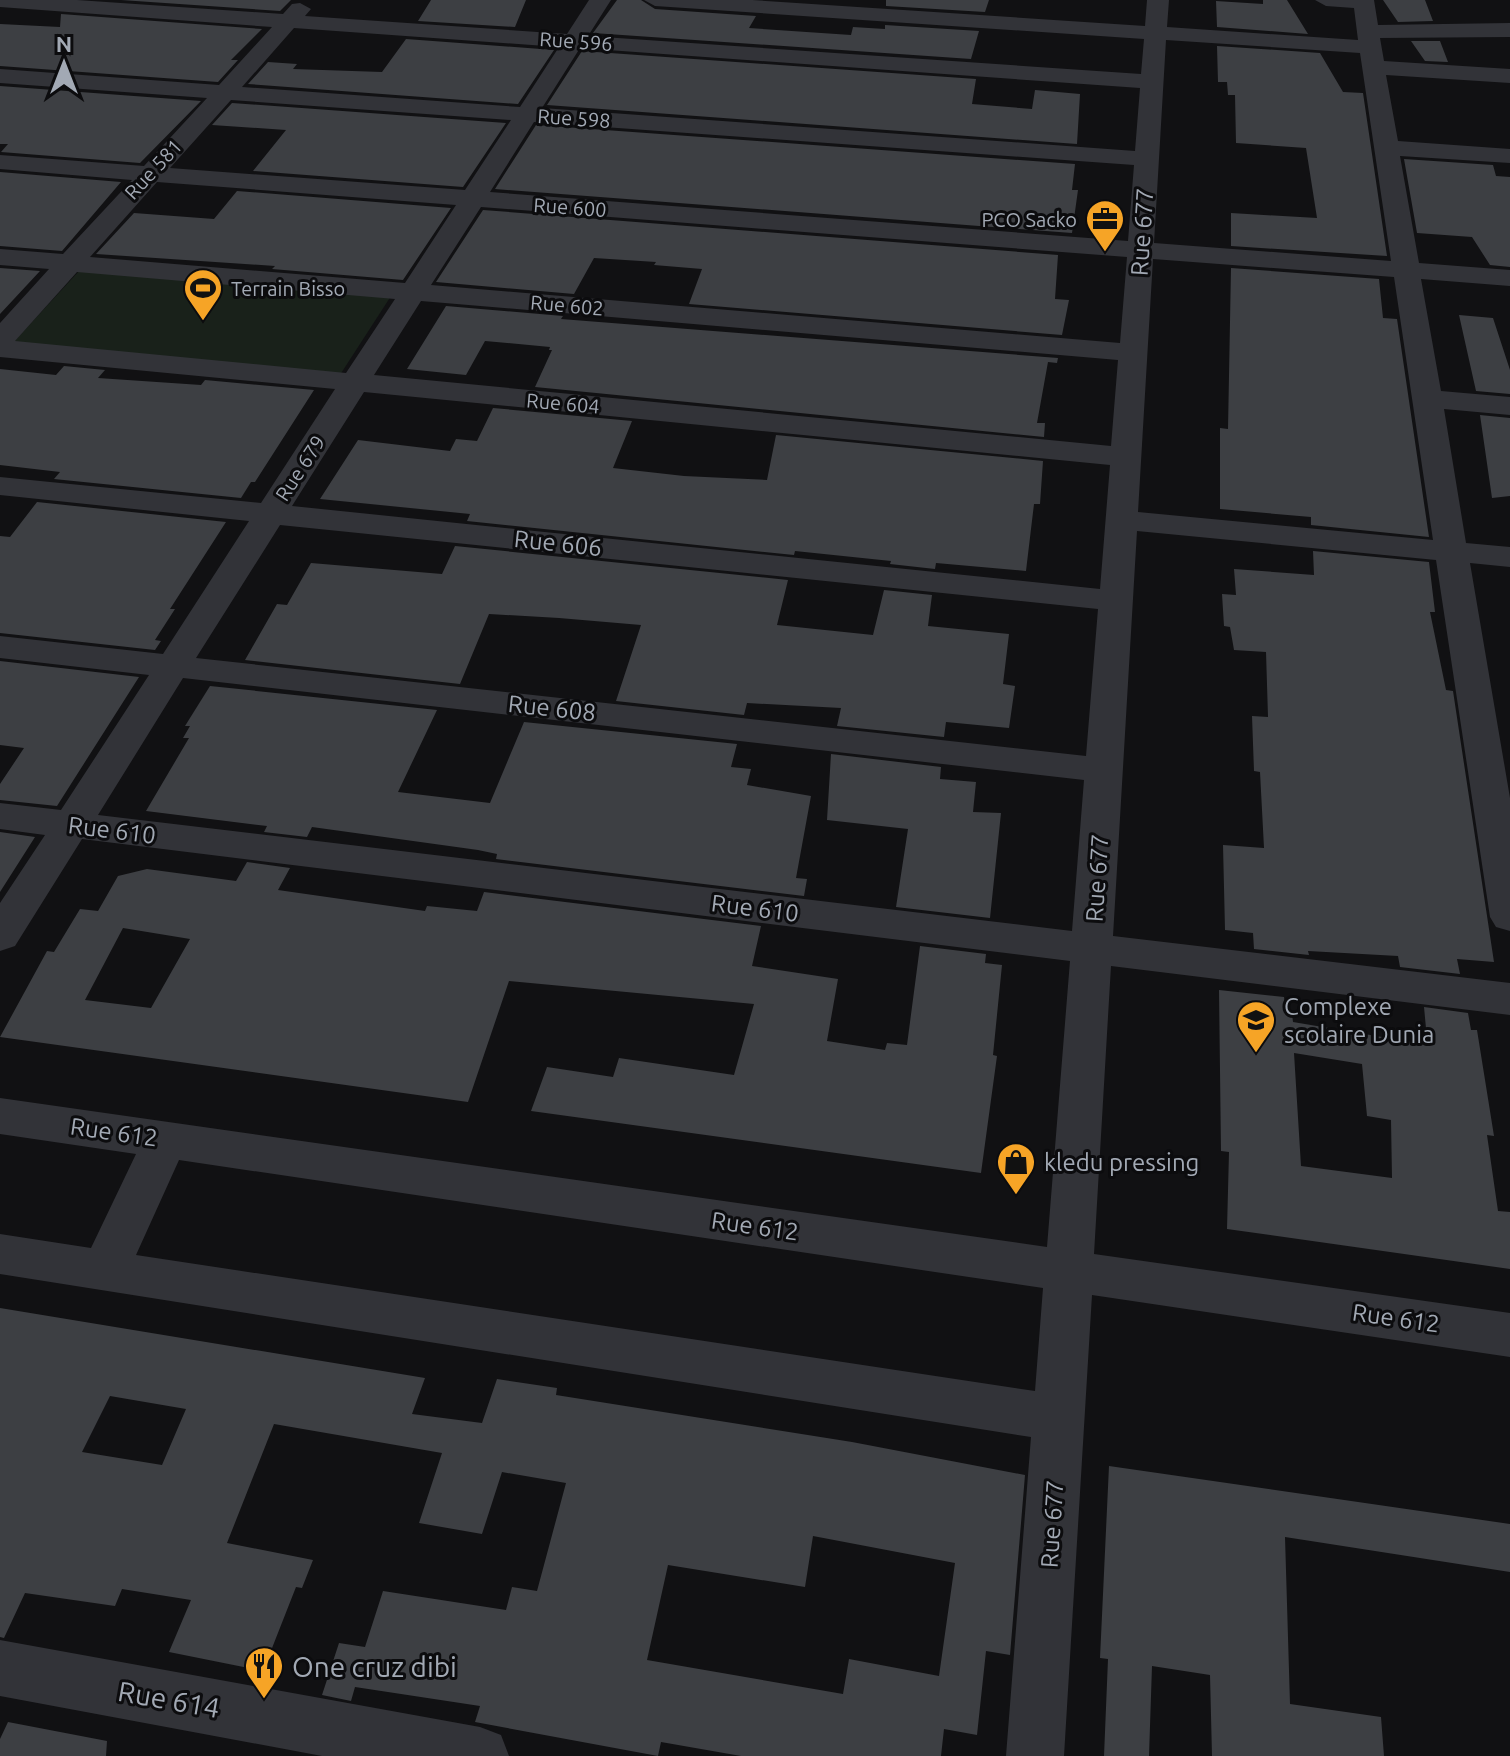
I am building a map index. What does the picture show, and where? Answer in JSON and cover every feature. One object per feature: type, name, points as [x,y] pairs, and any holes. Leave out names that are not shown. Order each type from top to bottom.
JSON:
[{"type":"street","name":"Rue 581","points":[[0,340],[309,0]]},
{"type":"street","name":"Rue 679","points":[[0,936],[600,0]]},
{"type":"street","points":[[655,0],[1157,16],[1368,30],[1510,30]]},
{"type":"street","points":[[1326,0],[1368,30],[1510,76]]},
{"type":"street","name":"Rue 596","points":[[0,1],[1153,82]]},
{"type":"street","name":"Rue 677","points":[[1035,1756],[1157,16]]},
{"type":"street","points":[[1368,30],[1451,551],[1496,742],[1510,917]]},
{"type":"street","name":"Rue 598","points":[[0,76],[1147,159]]},
{"type":"street","points":[[1386,148],[1510,156]]},
{"type":"street","name":"Rue 600","points":[[0,162],[1510,278]]},
{"type":"street","name":"Rue 602","points":[[0,257],[1133,353]]},
{"type":"street","name":"Rue 604","points":[[0,348],[1126,457]]},
{"type":"street","points":[[1427,399],[1510,406]]},
{"type":"street","name":"Rue 606","points":[[0,486],[1116,601]]},
{"type":"street","points":[[1122,520],[1510,557]]},
{"type":"street","name":"Rue 608","points":[[0,647],[1104,770]]},
{"type":"street","name":"Rue 610","points":[[0,816],[1510,999]]},
{"type":"street","name":"Rue 612","points":[[0,1116],[1510,1335]]},
{"type":"street","points":[[104,1271],[165,1140]]},
{"type":"street","points":[[0,1254],[1059,1418]]},
{"type":"street","name":"Rue 614","points":[[0,1668],[480,1756]]},
{"type":"shaded area","name":"Terrain Bisso","points":[[80,270],[391,296],[338,378],[8,348]]},
{"type":"building","points":[[121,0],[291,0],[280,11]]},
{"type":"building","points":[[431,0],[526,0],[515,27],[418,21]]},
{"type":"building","points":[[617,0],[641,0],[655,9],[756,16],[749,28],[851,35],[853,27],[885,29],[885,25],[979,31],[971,59],[593,33]]},
{"type":"building","points":[[886,0],[989,0],[985,12],[886,6]]},
{"type":"building","points":[[1263,0],[1287,0],[1308,34],[1217,27],[1216,1],[1263,4]]},
{"type":"building","points":[[1383,0],[1425,0],[1433,21],[1398,22]]},
{"type":"building","points":[[61,14],[262,29],[231,60],[238,60],[218,82],[0,66],[0,24],[60,27]]},
{"type":"building","points":[[406,39],[554,50],[518,104],[248,84],[268,62],[297,64],[293,69],[382,72]]},
{"type":"building","points":[[1411,41],[1440,41],[1448,62],[1425,61]]},
{"type":"building","points":[[1217,46],[1320,53],[1343,92],[1363,93],[1387,256],[1231,246],[1231,213],[1317,218],[1306,148],[1236,143],[1235,95],[1228,95],[1227,82],[1218,82]]},
{"type":"building","points":[[582,51],[976,79],[972,104],[1032,109],[1035,90],[1080,94],[1077,144],[547,105]]},
{"type":"building","points":[[0,86],[201,101],[140,163],[1,152],[8,144],[0,144]]},
{"type":"building","points":[[232,103],[506,123],[463,187],[253,171],[286,130],[212,125]]},
{"type":"building","points":[[536,125],[1075,164],[1072,190],[1078,190],[1072,233],[495,189]]},
{"type":"building","points":[[1404,159],[1493,165],[1496,176],[1510,177],[1510,267],[1490,265],[1472,237],[1417,233]]},
{"type":"building","points":[[0,172],[121,182],[62,251],[0,246]]},
{"type":"building","points":[[237,191],[451,208],[403,280],[272,269],[275,266],[96,254],[134,213],[214,219]]},
{"type":"building","points":[[483,210],[1058,255],[1055,299],[1069,300],[1062,335],[689,304],[702,269],[654,265],[656,262],[594,258],[574,294],[436,282]]},
{"type":"building","points":[[0,268],[40,271],[0,314]]},
{"type":"building","points":[[1231,268],[1379,279],[1383,318],[1397,319],[1429,537],[1311,525],[1311,517],[1220,509],[1220,428],[1228,429]]},
{"type":"building","points":[[446,306],[563,316],[561,319],[1058,358],[1057,363],[1048,362],[1037,423],[1045,423],[1044,437],[535,387],[552,350],[549,350],[550,347],[485,341],[466,375],[407,369]]},
{"type":"building","points":[[1459,315],[1493,318],[1510,370],[1510,394],[1476,391]]},
{"type":"building","points":[[64,366],[105,370],[98,378],[201,385],[205,380],[314,390],[255,482],[251,482],[241,498],[54,479],[60,472],[0,465],[0,369],[56,375]]},
{"type":"building","points":[[493,408],[632,421],[613,468],[684,476],[767,480],[776,435],[1043,461],[1040,504],[1034,504],[1026,571],[936,563],[935,569],[795,551],[794,555],[467,521],[470,514],[320,499],[358,440],[450,451],[456,439],[477,441]]},
{"type":"building","points":[[1480,415],[1510,418],[1510,496],[1492,498]]},
{"type":"building","points":[[37,502],[226,522],[170,609],[175,609],[155,640],[161,641],[155,650],[0,633],[0,536],[10,537]]},
{"type":"building","points":[[455,546],[788,580],[777,625],[873,635],[884,590],[932,595],[928,626],[1009,634],[1003,684],[1015,686],[1009,728],[946,722],[944,737],[837,726],[841,708],[747,703],[744,715],[616,701],[641,625],[489,614],[460,684],[245,660],[277,604],[287,605],[311,563],[442,574]]},
{"type":"building","points":[[1313,551],[1429,562],[1435,612],[1430,612],[1446,690],[1453,691],[1494,962],[1457,959],[1460,974],[1400,967],[1398,956],[1308,951],[1309,955],[1254,949],[1253,933],[1225,930],[1223,845],[1264,848],[1260,772],[1254,771],[1252,716],[1268,717],[1266,652],[1234,650],[1230,627],[1224,626],[1222,594],[1236,595],[1234,569],[1314,575]]},
{"type":"building","points":[[0,661],[139,677],[57,806],[0,800],[0,784],[24,748],[0,745]]},
{"type":"building","points":[[210,686],[437,710],[398,792],[490,803],[524,722],[737,744],[731,767],[751,769],[747,785],[811,796],[796,878],[807,879],[804,896],[496,859],[497,854],[478,850],[312,827],[307,837],[264,832],[267,826],[146,811],[189,738],[183,738],[190,726],[185,726]]},
{"type":"building","points":[[831,754],[941,767],[940,779],[976,782],[973,812],[1001,813],[990,918],[896,907],[908,829],[827,820]]},
{"type":"building","points":[[0,832],[35,837],[0,892]]},
{"type":"building","points":[[247,862],[290,868],[278,890],[425,911],[427,906],[477,911],[484,892],[761,926],[752,966],[838,979],[827,1041],[885,1050],[887,1043],[907,1045],[920,946],[986,954],[985,963],[1002,965],[993,1055],[997,1056],[981,1173],[531,1111],[547,1067],[613,1077],[619,1058],[734,1075],[754,1004],[509,981],[468,1102],[0,1037],[47,951],[54,952],[80,909],[98,911],[118,876],[147,869],[236,881]],"holes":[[[123,928],[190,939],[151,1008],[85,1000]]]},
{"type":"building","points":[[1219,990],[1284,997],[1286,1013],[1292,1014],[1293,1022],[1412,1042],[1412,1037],[1427,1039],[1424,1007],[1468,1013],[1471,1030],[1477,1030],[1494,1136],[1487,1135],[1498,1211],[1510,1212],[1510,1269],[1227,1229],[1229,1152],[1221,1151]],"holes":[[[1294,1053],[1362,1064],[1367,1116],[1391,1120],[1392,1178],[1301,1166]]]},
{"type":"building","points":[[0,1308],[425,1378],[412,1414],[482,1423],[497,1379],[557,1388],[556,1395],[852,1442],[1025,1475],[1010,1655],[986,1651],[977,1735],[944,1729],[941,1756],[741,1756],[661,1742],[658,1756],[475,1722],[480,1706],[355,1687],[351,1701],[322,1695],[339,1643],[365,1647],[383,1591],[506,1610],[512,1587],[537,1591],[566,1483],[502,1472],[482,1534],[419,1523],[442,1453],[274,1424],[227,1543],[313,1560],[302,1588],[296,1587],[263,1671],[169,1652],[191,1600],[122,1589],[115,1606],[25,1593],[4,1638],[0,1637]],"holes":[[[110,1396],[186,1409],[162,1465],[82,1452]],[[813,1536],[955,1563],[939,1676],[849,1659],[843,1694],[647,1660],[668,1565],[805,1587]]]},
{"type":"building","points":[[1109,1466],[1510,1524],[1510,1572],[1285,1537],[1290,1704],[1381,1717],[1384,1756],[1212,1756],[1210,1675],[1152,1666],[1149,1756],[1104,1756],[1108,1659],[1100,1658]]},
{"type":"building","points":[[8,1722],[107,1741],[106,1756],[0,1756],[0,1739]]},
{"type":"place","name":"PCO Sacko","points":[[1105,253]]},
{"type":"place","name":"Terrain Bisso","points":[[203,322]]},
{"type":"place","name":"Complexe scolaire Dunia","points":[[1256,1054]]},
{"type":"place","name":"kledu pressing","points":[[1016,1196]]},
{"type":"place","name":"One cruz dibi","points":[[264,1700]]}]
